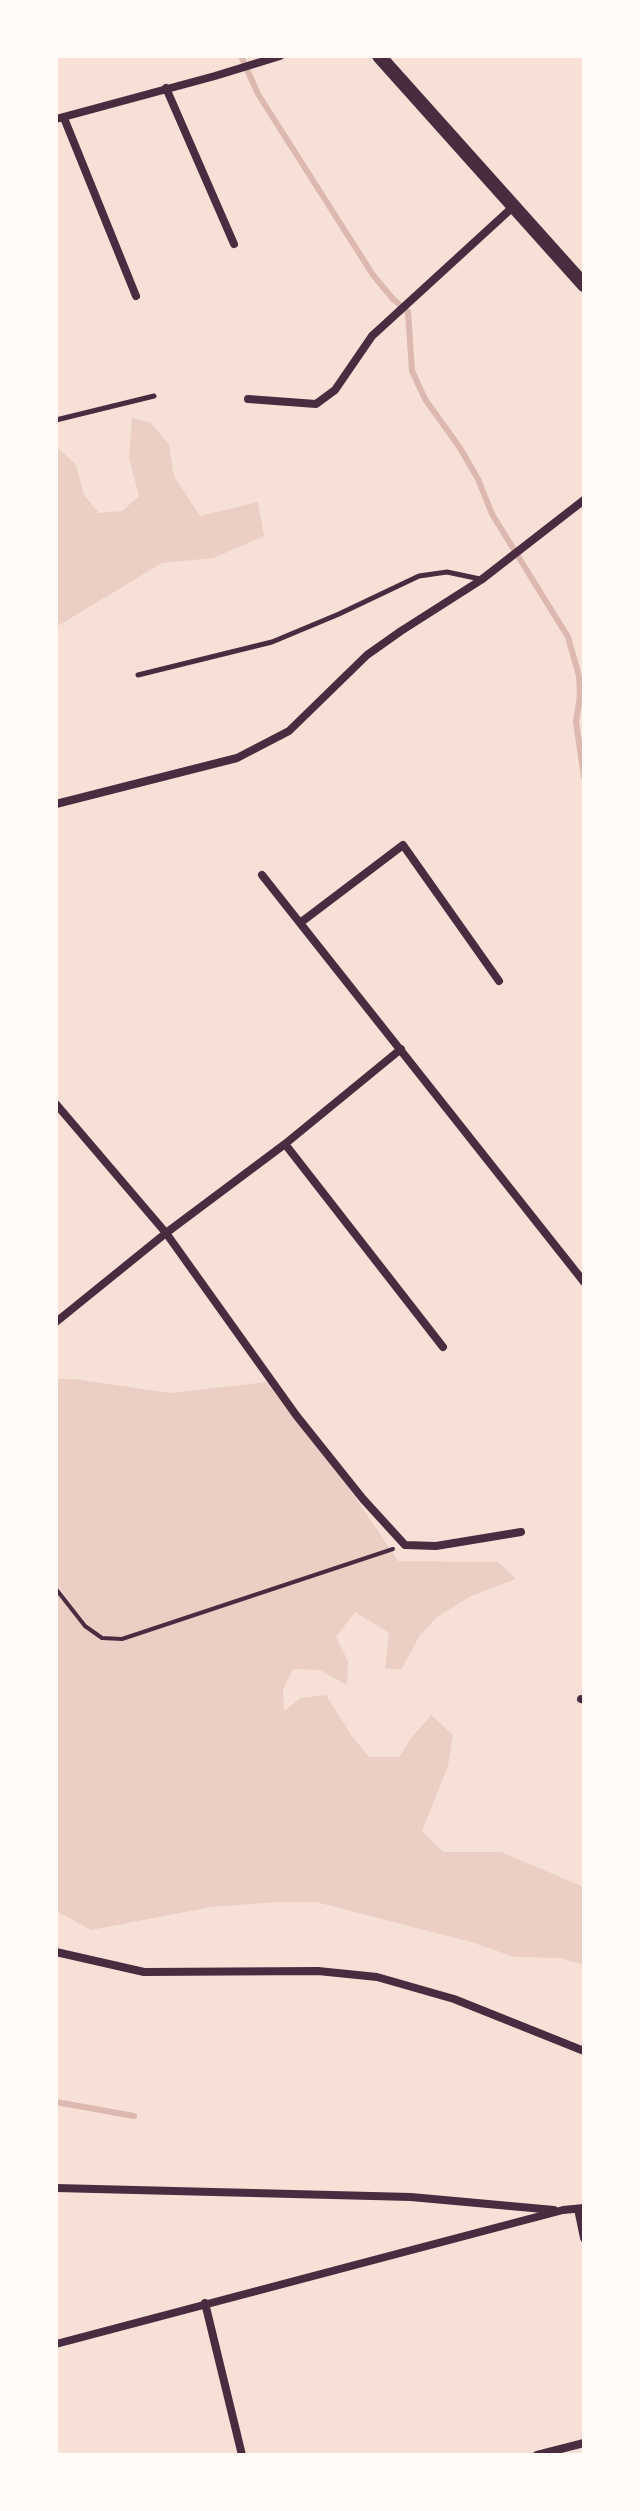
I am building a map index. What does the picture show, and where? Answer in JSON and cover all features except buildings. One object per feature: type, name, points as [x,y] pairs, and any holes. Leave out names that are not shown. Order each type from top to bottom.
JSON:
[{"type":"street","points":[[136,296],[60,119],[280,56]]},
{"type":"street","points":[[379,56],[584,285]]},
{"type":"street","points":[[166,88],[234,244]]},
{"type":"street","points":[[248,399],[316,404],[335,390],[372,336],[515,206]]},
{"type":"street","points":[[56,804],[237,758],[263,746],[289,731],[367,655],[481,580],[584,500]]},
{"type":"street","points":[[300,923],[403,845],[499,981]]},
{"type":"street","points":[[262,875],[584,1282]]},
{"type":"street","points":[[56,1322],[166,1233],[285,1144],[401,1049]]},
{"type":"street","points":[[56,1104],[166,1233],[296,1415],[363,1499],[405,1545],[436,1546],[521,1532]]},
{"type":"street","points":[[285,1144],[443,1347]]},
{"type":"street","points":[[56,1952],[119,1969],[144,1972],[318,1971],[377,1977],[454,1999],[584,2051]]},
{"type":"street","points":[[56,2188],[411,2197],[563,2210]]},
{"type":"street","points":[[56,2344],[563,2210],[581,2208],[584,2238]]},
{"type":"street","points":[[205,2303],[242,2455]]},
{"type":"street","points":[[537,2455],[584,2443]]},
{"type":"lane","points":[[56,420],[154,396]]},
{"type":"lane","points":[[138,675],[272,642],[419,576],[447,572],[481,580]]},
{"type":"path","points":[[56,1589],[85,1626],[102,1638],[122,1639],[405,1545]]},
{"type":"shaded area","points":[[132,418],[150,422],[169,444],[174,476],[200,516],[258,502],[264,536],[214,558],[162,563],[56,627],[56,446],[76,465],[84,495],[99,513],[122,511],[139,496],[129,458]]},
{"type":"shaded area","points":[[56,1379],[170,1393],[267,1382],[353,1494],[398,1561],[498,1562],[516,1579],[469,1597],[437,1617],[420,1635],[401,1670],[385,1668],[389,1633],[355,1612],[336,1637],[348,1661],[347,1685],[320,1670],[293,1669],[283,1690],[284,1711],[301,1698],[326,1695],[369,1757],[399,1757],[431,1715],[453,1735],[448,1766],[422,1831],[443,1852],[501,1852],[584,1887],[584,1965],[560,1958],[514,1957],[471,1942],[316,1902],[211,1907],[91,1930],[56,1911]]},
{"type":"waterway","points":[[241,56],[258,94],[373,275],[408,312],[412,371],[425,399],[460,448],[478,479],[492,514],[568,637],[579,676],[576,722],[584,777]]},
{"type":"waterway","points":[[56,2102],[134,2116]]}]
